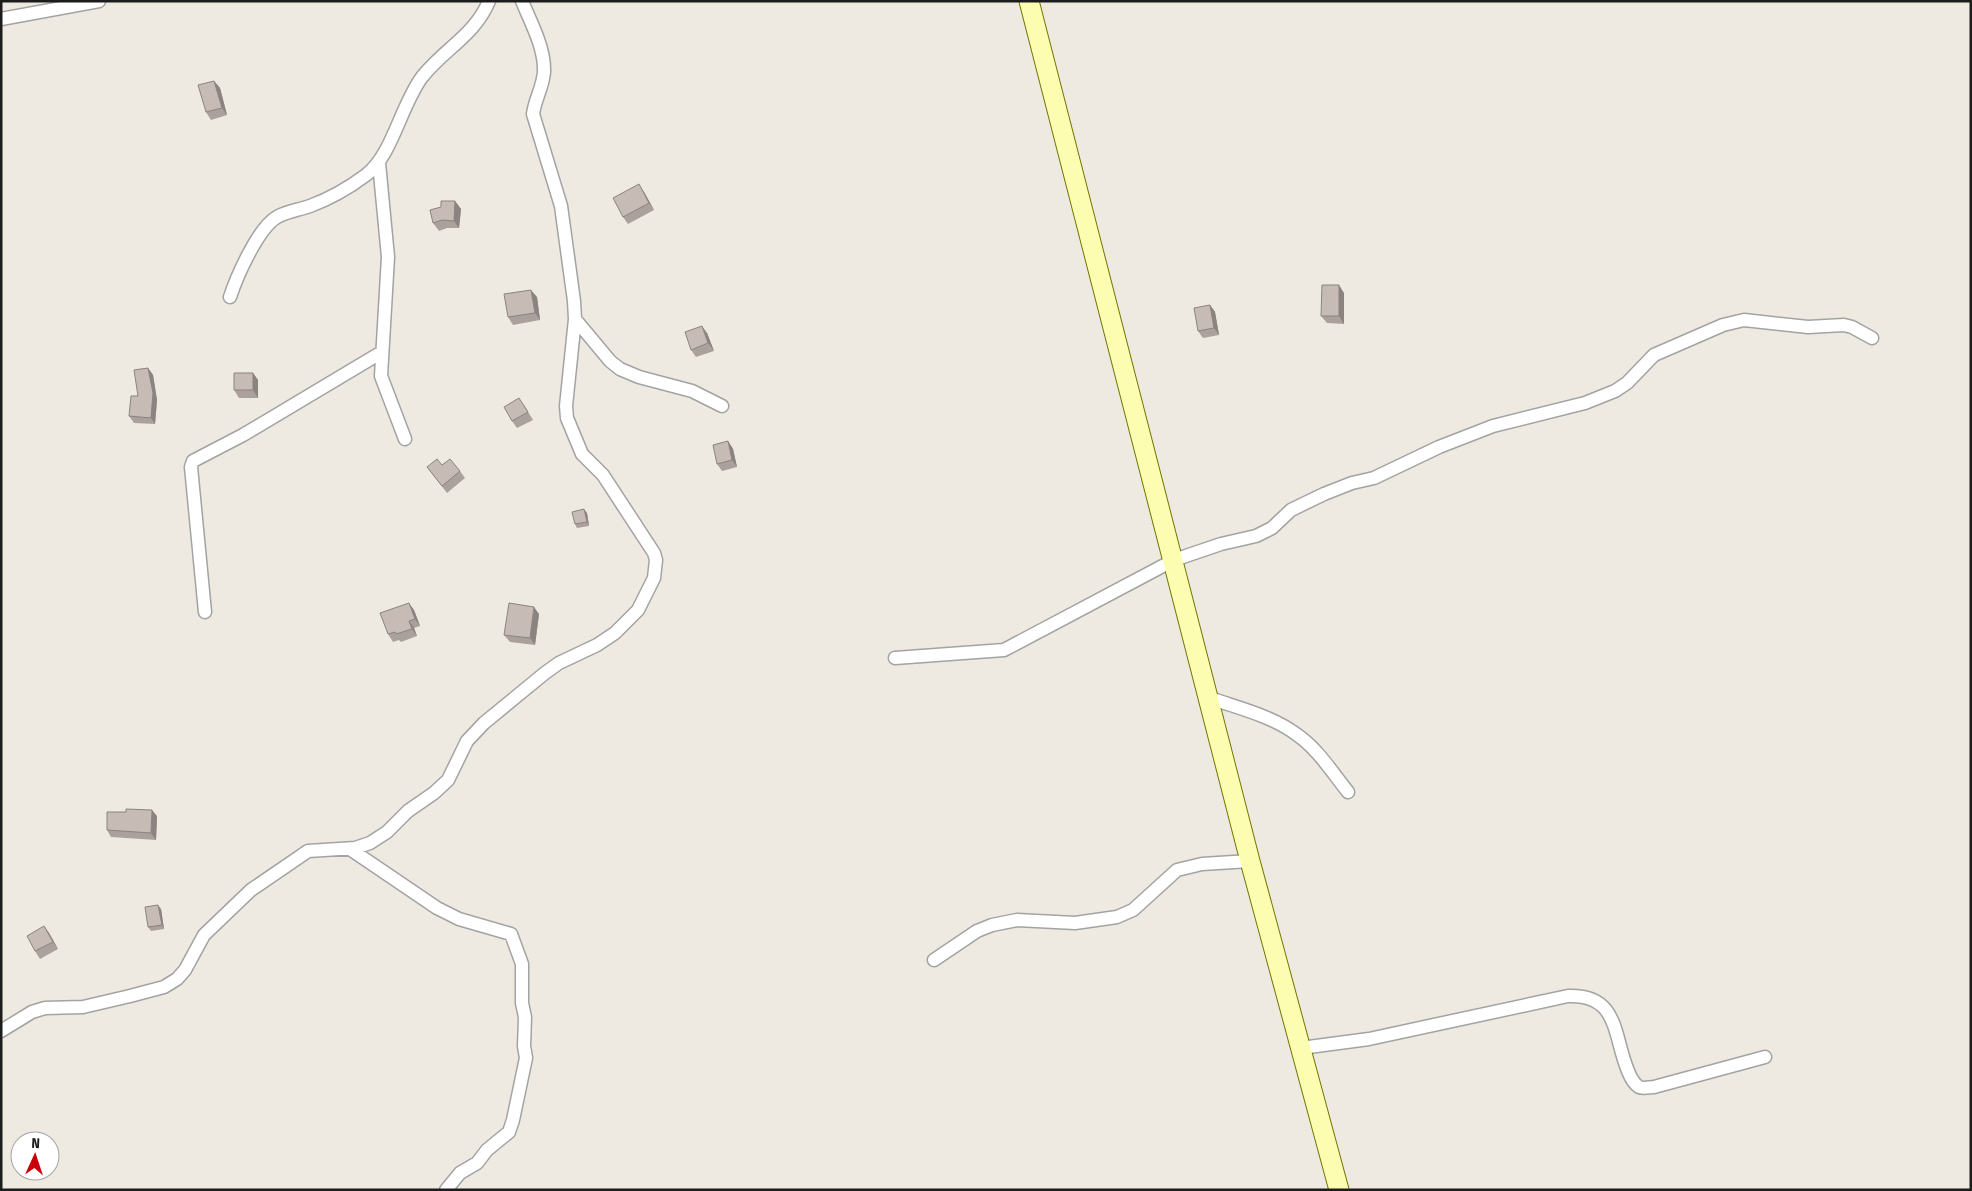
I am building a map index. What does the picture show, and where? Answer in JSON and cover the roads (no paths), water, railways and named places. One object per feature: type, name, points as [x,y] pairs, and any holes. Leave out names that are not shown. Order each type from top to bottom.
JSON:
[{"type":"street","points":[[1,20],[100,1]]},
{"type":"street","points":[[230,297],[238,271],[269,223],[286,213],[312,205],[333,195],[366,176],[379,163],[410,94],[436,62],[476,25],[489,1]]},
{"type":"street","points":[[1,1031],[32,1012],[45,1008],[83,1007],[164,987],[177,979],[185,970],[204,934],[251,890],[308,851],[350,849],[370,843],[448,780],[467,741],[484,723],[545,673],[615,633],[638,610],[649,590],[656,568],[654,553],[603,475],[582,454],[567,418],[566,406],[575,319],[561,206],[533,114],[534,102],[542,85],[543,57],[522,1]]},
{"type":"street","points":[[1029,1],[1210,698],[1250,861],[1339,1190]]},
{"type":"street","points":[[379,163],[388,257],[382,352],[383,383],[405,439]]},
{"type":"street","points":[[575,319],[610,361],[620,369],[639,377],[692,391],[722,406]]},
{"type":"street","points":[[894,658],[1004,650],[1174,560],[1221,544],[1256,536],[1272,528],[1291,510],[1352,483],[1374,478],[1439,447],[1493,426],[1576,406],[1615,392],[1627,383],[1654,354],[1723,324],[1744,320],[1808,327],[1844,325],[1852,327],[1872,338]]},
{"type":"street","points":[[205,612],[191,466],[193,460],[243,435],[382,352]]},
{"type":"street","points":[[1210,698],[1265,718],[1296,734],[1322,758],[1348,792]]},
{"type":"street","points":[[350,849],[437,908],[460,918],[511,934],[522,964],[522,1003],[525,1016],[524,1046],[526,1058],[511,1129],[487,1150],[477,1163],[460,1173],[446,1190]]},
{"type":"street","points":[[934,960],[977,931],[992,925],[1017,920],[1075,923],[1117,918],[1133,910],[1177,870],[1202,864],[1250,861]]},
{"type":"street","points":[[1302,1048],[1370,1039],[1568,996],[1581,996],[1590,997],[1605,1007],[1613,1021],[1629,1074],[1641,1088],[1654,1087],[1764,1057]]}]
